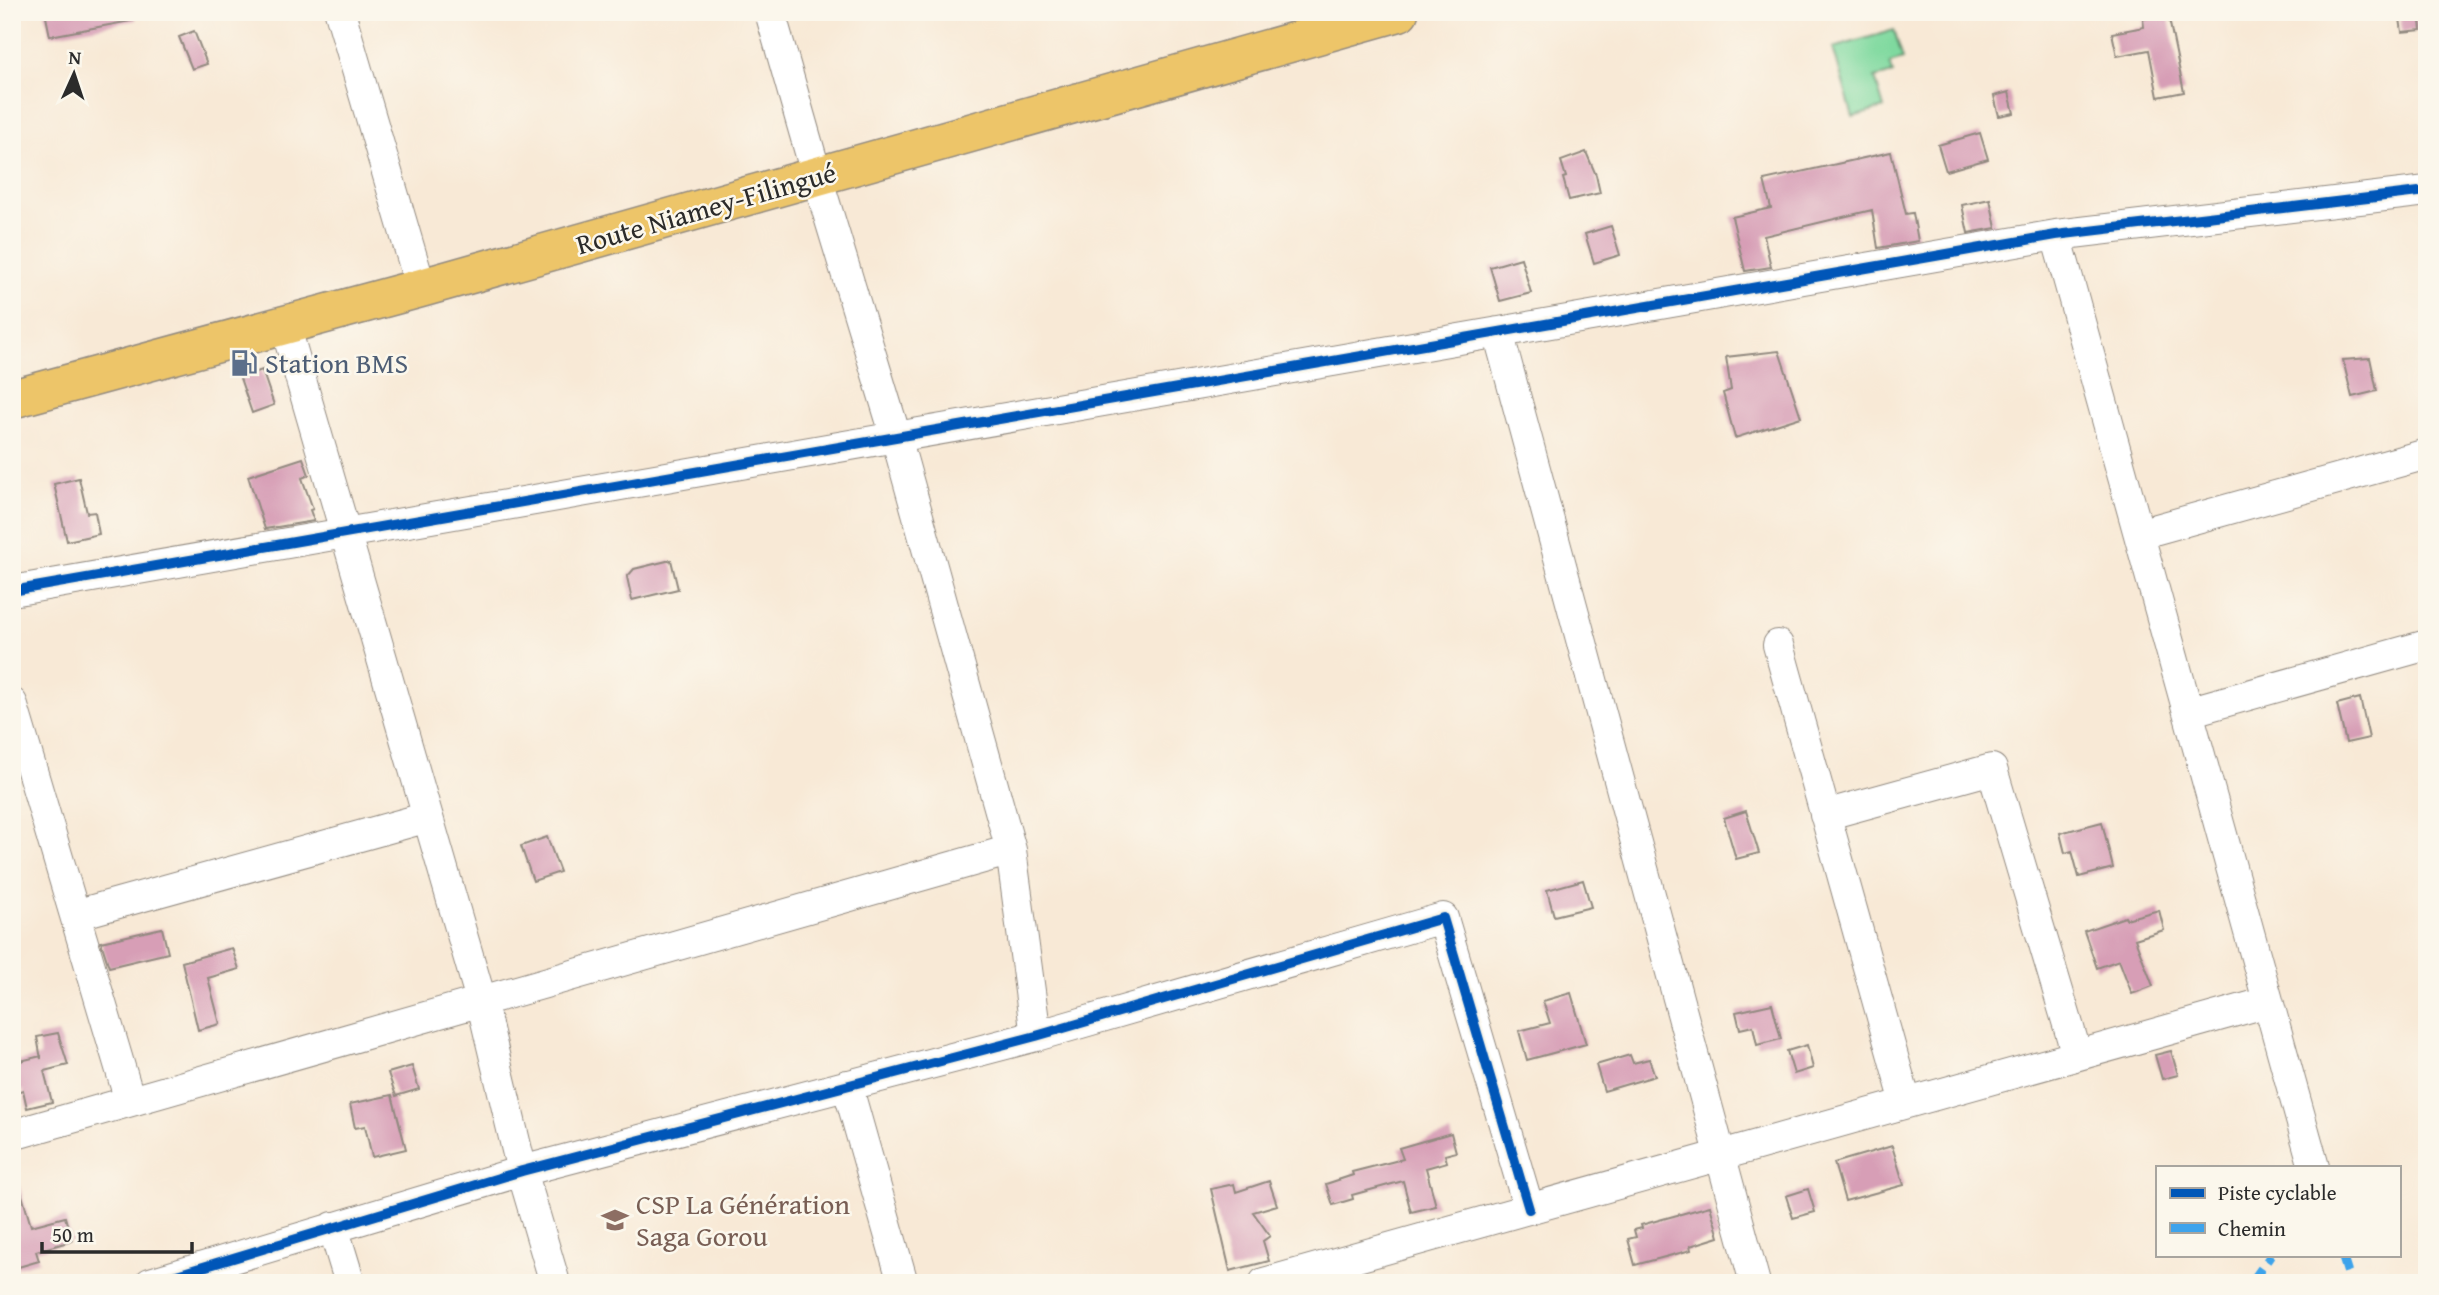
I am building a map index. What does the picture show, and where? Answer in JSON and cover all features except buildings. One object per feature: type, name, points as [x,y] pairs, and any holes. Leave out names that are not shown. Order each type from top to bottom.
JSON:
[{"type":"main road","name":"Route Niamey-Filingué","points":[[12,399],[421,288],[1394,13]]},
{"type":"street","points":[[340,12],[421,288]]},
{"type":"street","points":[[770,12],[896,437],[1011,850],[1037,1036]]},
{"type":"street","points":[[12,591],[2056,235],[2427,191]]},
{"type":"street","points":[[2056,235],[2314,1166]]},
{"type":"street","points":[[285,325],[481,1000],[522,1171],[555,1283]]},
{"type":"street","points":[[1499,332],[1755,1283]]},
{"type":"street","points":[[2139,534],[2427,454]]},
{"type":"street","points":[[1777,645],[1906,1103]]},
{"type":"street","points":[[2188,712],[2427,645]]},
{"type":"street","points":[[12,704],[130,1101]]},
{"type":"street","points":[[1825,815],[1992,769],[2077,1055]]},
{"type":"street","points":[[75,915],[428,817]]},
{"type":"street","points":[[12,1135],[1011,850]]},
{"type":"street","points":[[150,1283],[522,1171],[1037,1036],[1443,918],[1529,1209]]},
{"type":"street","points":[[1264,1283],[2268,1002]]},
{"type":"street","points":[[847,1085],[903,1283]]},
{"type":"street","points":[[332,1227],[350,1283]]},
{"type":"green space","points":[[1894,30],[1903,59],[1890,63],[1893,73],[1875,78],[1884,108],[1853,117],[1833,48]]},
{"type":"marked path","points":[[2251,1283],[2270,1256]]},
{"type":"marked path","points":[[2342,1256],[2351,1283]]},
{"type":"cycle path","points":[[12,591],[2056,235],[2427,191]]},
{"type":"cycle path","points":[[150,1283],[522,1171],[1036,1036],[1443,918],[1529,1209]]},
{"type":"place","name":"Station BMS","points":[[244,363]]},
{"type":"place","name":"CSP La Génération Saga Gorou","points":[[615,1220]]}]
